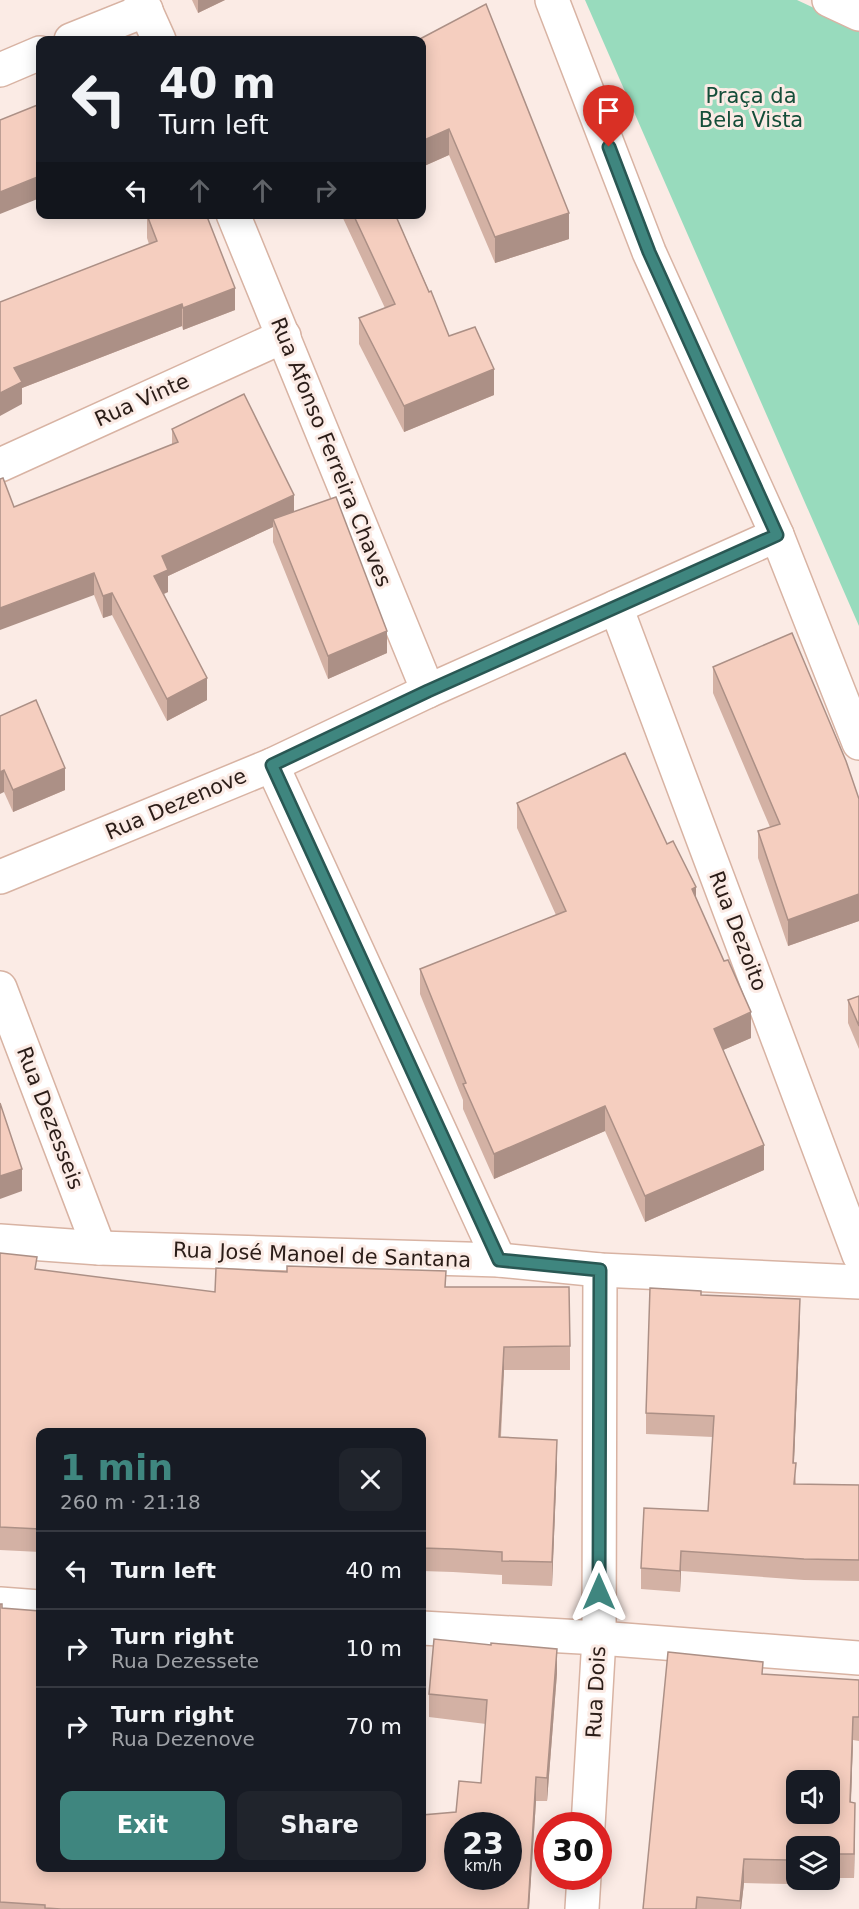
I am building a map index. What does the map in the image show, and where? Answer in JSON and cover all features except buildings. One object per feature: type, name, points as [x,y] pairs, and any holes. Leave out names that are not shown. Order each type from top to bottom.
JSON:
[{"type":"street","points":[[552,0],[649,252],[777,535],[859,742]]},
{"type":"street","points":[[829,0],[859,14]]},
{"type":"street","points":[[78,36],[143,5],[157,36]]},
{"type":"street","points":[[0,70],[36,55]]},
{"type":"street","name":"Rua Afonso Ferreira Chaves","points":[[234,219],[428,691]]},
{"type":"street","name":"Rua Vinte","points":[[0,465],[284,336]]},
{"type":"street","name":"Rua Dezenove","points":[[0,877],[272,765],[428,691],[777,535]]},
{"type":"street","name":"Rua Dezoito","points":[[616,608],[859,1255]]},
{"type":"street","points":[[272,765],[499,1260]]},
{"type":"street","name":"Rua Dezesseis","points":[[0,988],[99,1248]]},
{"type":"street","name":"Rua José Manoel de Santana","points":[[0,1240],[99,1248],[499,1260],[600,1270],[859,1282]]},
{"type":"street","name":"Rua Dois","points":[[589,1812],[599,1638],[600,1270]]},
{"type":"street","points":[[0,1604],[36,1606]]},
{"type":"street","points":[[426,1628],[599,1638],[859,1658]]},
{"type":"street","points":[[582,1909],[583,1890]]},
{"type":"green space","name":"Praça da Bela Vista","points":[[585,0],[797,0],[859,29],[859,626]]},
{"type":"route","points":[[599,1592],[600,1270],[499,1260],[272,765],[428,691],[777,535],[649,252],[609,147]]}]
